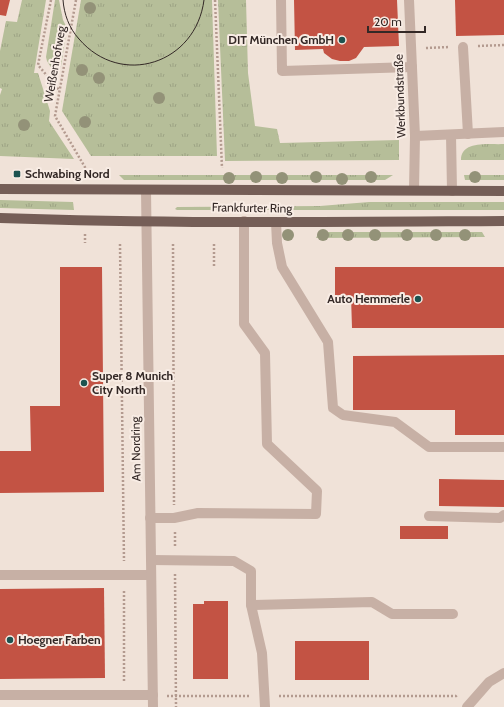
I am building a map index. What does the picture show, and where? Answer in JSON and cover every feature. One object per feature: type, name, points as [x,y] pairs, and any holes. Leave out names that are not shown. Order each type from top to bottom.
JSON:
[{"type":"main road","name":"Frankfurter Ring","points":[[0,189],[504,191]]},
{"type":"main road","name":"Frankfurter Ring","points":[[0,218],[276,222],[504,221]]},
{"type":"street","points":[[281,0],[282,71],[412,67]]},
{"type":"street","name":"Werkbundstraße","points":[[409,0],[415,136],[414,190]]},
{"type":"street","points":[[463,47],[468,134]]},
{"type":"street","points":[[415,136],[504,132]]},
{"type":"street","points":[[451,135],[452,191]]},
{"type":"street","name":"Am Nordring","points":[[146,190],[145,221],[153,707]]},
{"type":"street","points":[[150,518],[174,518],[198,513],[316,514],[317,491],[267,444],[265,353],[244,324],[244,221]]},
{"type":"street","points":[[276,222],[277,243],[282,267],[328,342],[333,408],[344,415],[395,422],[429,447],[504,447]]},
{"type":"street","points":[[429,516],[500,518],[504,515]]},
{"type":"street","points":[[151,560],[234,561],[251,571],[251,605],[262,653],[265,707]]},
{"type":"street","points":[[0,574],[151,574]]},
{"type":"street","points":[[251,605],[372,602],[392,614],[453,614]]},
{"type":"street","points":[[467,707],[489,682],[504,673]]},
{"type":"street","points":[[0,695],[153,696]]},
{"type":"path","points":[[51,0],[38,65],[59,91]]},
{"type":"path","name":"Weißenhofweg","points":[[76,0],[55,116],[86,169],[86,190]]},
{"type":"path","points":[[215,0],[222,168]]},
{"type":"path","points":[[85,220],[85,243]]},
{"type":"path","points":[[120,244],[124,695]]},
{"type":"path","points":[[172,244],[176,707]]},
{"type":"path","points":[[214,244],[214,266]]},
{"type":"path","points":[[153,696],[456,696]]},
{"type":"green space","points":[[22,0],[46,0],[34,73],[38,73],[50,111],[49,121],[74,159],[0,156],[0,95],[2,89],[0,88],[0,51],[6,21],[17,22]]},
{"type":"green space","points":[[55,0],[59,0],[63,20],[67,28],[61,66],[58,69],[52,69],[46,57]]},
{"type":"green space","points":[[81,0],[212,0],[217,156],[91,156],[62,111]]},
{"type":"green space","points":[[218,0],[246,0],[248,73],[255,126],[277,129],[280,143],[399,140],[399,160],[225,161]]},
{"type":"green space","points":[[484,144],[504,144],[504,160],[461,160],[462,154],[471,146]]},
{"type":"green space","points":[[119,175],[393,175],[385,180],[124,180]]},
{"type":"green space","points":[[464,175],[504,175],[504,180],[465,180]]},
{"type":"green space","points":[[0,200],[73,202],[74,210],[0,208]]},
{"type":"green space","points":[[369,202],[504,202],[504,210],[175,209],[177,207],[320,206]]},
{"type":"green space","points":[[319,232],[482,232],[485,237],[316,238]]},
{"type":"building","points":[[0,0],[10,0],[6,16],[0,15]]},
{"type":"building","points":[[294,0],[397,0],[399,46],[364,47],[356,58],[349,61],[332,59],[324,53],[323,49],[295,50]]},
{"type":"building","points":[[455,0],[504,0],[504,35],[456,36]]},
{"type":"building","points":[[60,267],[102,267],[104,492],[0,493],[0,451],[31,451],[30,406],[60,406]]},
{"type":"building","points":[[335,267],[504,267],[504,328],[352,328],[351,296],[335,296]]},
{"type":"building","points":[[504,355],[504,435],[455,435],[455,410],[353,410],[353,356]]},
{"type":"building","points":[[439,479],[504,480],[504,507],[439,506]]},
{"type":"building","points":[[400,526],[448,526],[448,539],[400,539]]},
{"type":"building","points":[[104,588],[105,678],[0,679],[0,589]]},
{"type":"building","points":[[204,601],[228,601],[228,679],[193,679],[193,604],[204,604]]},
{"type":"building","points":[[295,641],[369,641],[369,680],[295,680]]},
{"type":"tram line","points":[[63,0],[68,21],[72,30],[79,39],[96,54],[115,63],[135,65],[154,62],[172,53],[187,40],[198,22],[204,0]]},
{"type":"place","name":"DIT München GmbH","points":[[342,40]]},
{"type":"place","name":"Schwabing Nord","points":[[17,174]]},
{"type":"place","name":"Auto Hemmerle","points":[[418,299]]},
{"type":"place","name":"Super 8 Munich City North","points":[[84,383]]},
{"type":"place","name":"Hoegner Farben","points":[[10,640]]}]
